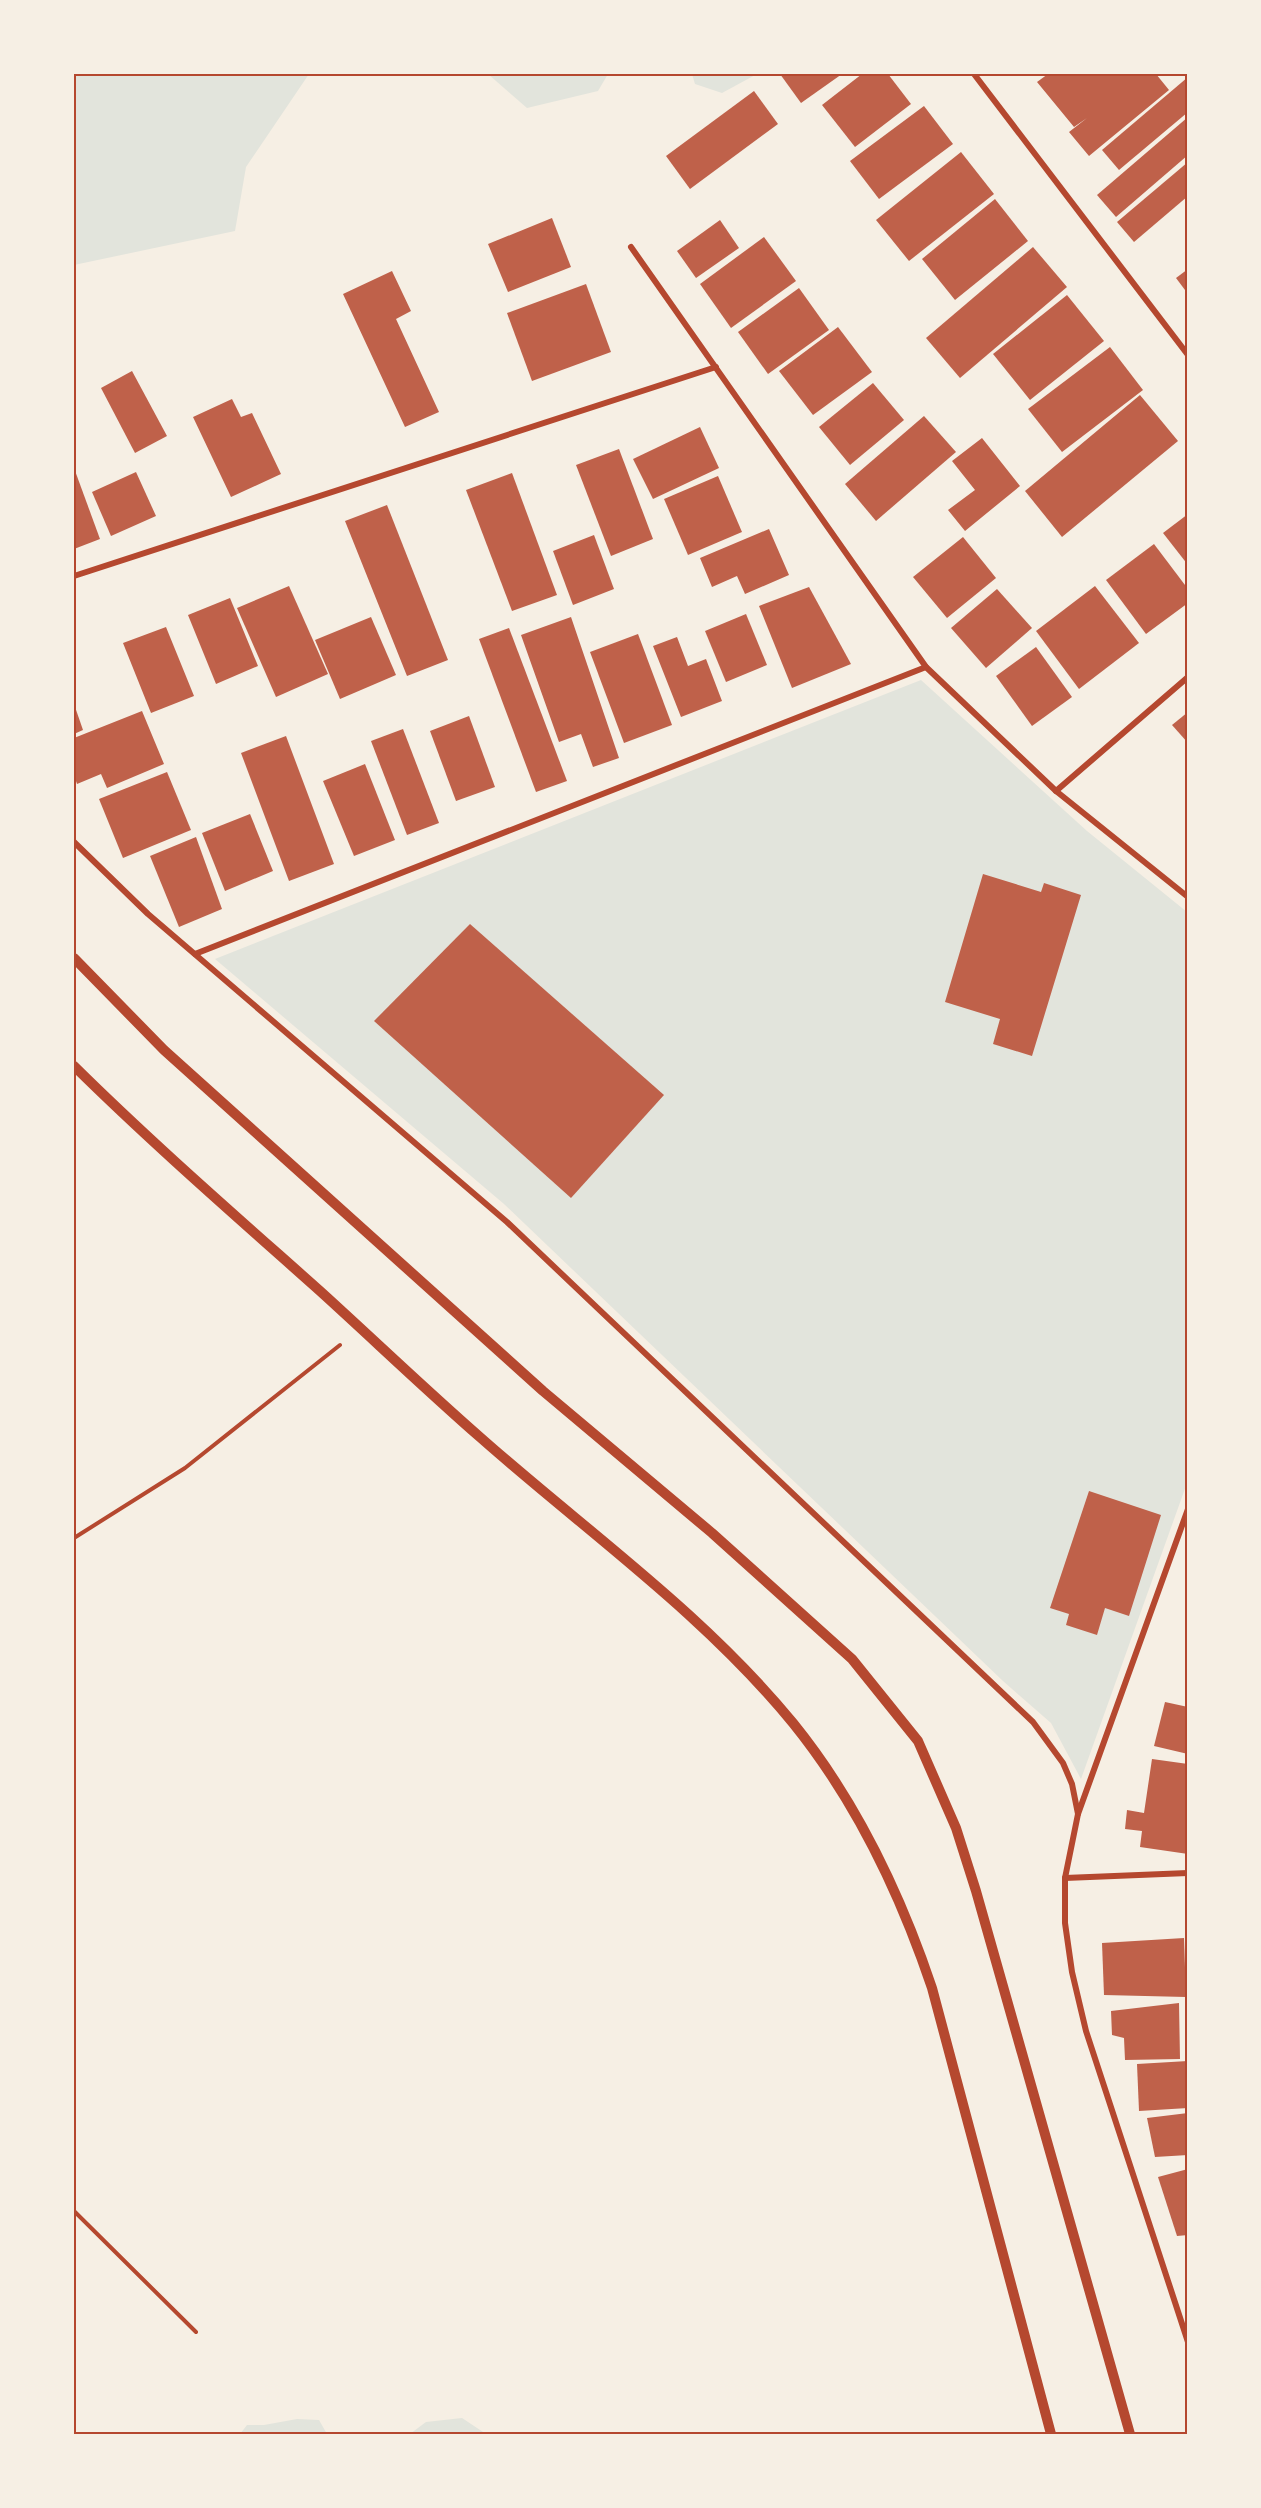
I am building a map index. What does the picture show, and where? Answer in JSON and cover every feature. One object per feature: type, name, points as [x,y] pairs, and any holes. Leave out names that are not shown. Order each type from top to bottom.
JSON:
[{"type":"street","points":[[974,74],[1188,355]]},
{"type":"street","points":[[631,246],[926,667],[1056,791],[1188,897]]},
{"type":"street","points":[[74,576],[716,367]]},
{"type":"street","points":[[195,954],[926,667]]},
{"type":"street","points":[[1056,791],[1188,677]]},
{"type":"street","points":[[74,842],[195,954],[507,1222],[1033,1722],[1063,1763],[1072,1784],[1078,1814]]},
{"type":"street","points":[[74,958],[164,1050],[543,1391],[799,1610],[852,1659],[918,1742],[956,1828],[976,1891],[1130,2434]]},
{"type":"street","points":[[74,1066],[137,1129],[482,1439],[716,1640],[794,1724],[831,1775],[878,1853],[912,1930],[932,1989],[1051,2434]]},
{"type":"street","points":[[1188,1509],[1078,1814],[1065,1878],[1065,1923],[1072,1972],[1086,2031],[1188,2342]]},
{"type":"street","points":[[1065,1878],[1188,1873]]},
{"type":"path","points":[[74,1538],[185,1468],[361,1328]]},
{"type":"path","points":[[74,2211],[196,2332]]},
{"type":"shaded area","points":[[74,74],[309,74],[246,167],[235,231],[74,265]]},
{"type":"shaded area","points":[[488,74],[608,74],[598,91],[527,108]]},
{"type":"shaded area","points":[[692,74],[757,74],[722,93],[695,84]]},
{"type":"shaded area","points":[[921,680],[1087,831],[1187,912],[1187,1483],[1081,1779],[1051,1723],[1003,1681],[504,1204],[215,959]]},
{"type":"shaded area","points":[[462,2418],[486,2434],[410,2434],[426,2422]]},
{"type":"shaded area","points":[[297,2419],[319,2420],[327,2434],[240,2434],[247,2425],[264,2425]]},
{"type":"building","points":[[780,74],[842,74],[801,103]]},
{"type":"building","points":[[862,74],[888,74],[911,104],[855,147],[822,105]]},
{"type":"building","points":[[1048,74],[1156,74],[1169,90],[1089,156],[1069,132],[1087,118],[1074,127],[1037,82]]},
{"type":"building","points":[[1188,77],[1188,112],[1119,170],[1102,150]]},
{"type":"building","points":[[754,91],[778,124],[690,189],[666,156]]},
{"type":"building","points":[[924,106],[953,144],[879,199],[850,161]]},
{"type":"building","points":[[1188,117],[1188,155],[1116,217],[1097,195]]},
{"type":"building","points":[[961,152],[994,194],[909,261],[876,220]]},
{"type":"building","points":[[1188,162],[1188,196],[1134,242],[1117,222]]},
{"type":"building","points":[[995,199],[1028,241],[955,300],[922,259]]},
{"type":"building","points":[[552,218],[571,267],[508,292],[488,244]]},
{"type":"building","points":[[720,220],[739,248],[696,278],[677,251]]},
{"type":"building","points":[[764,237],[796,281],[731,328],[700,284]]},
{"type":"building","points":[[1033,247],[1067,287],[960,378],[926,338]]},
{"type":"building","points":[[1188,269],[1188,294],[1176,278]]},
{"type":"building","points":[[392,271],[411,311],[396,319],[439,412],[405,427],[343,294]]},
{"type":"building","points":[[586,284],[611,352],[532,381],[507,313]]},
{"type":"building","points":[[799,288],[829,330],[768,374],[738,332]]},
{"type":"building","points":[[1067,295],[1104,341],[1030,400],[993,354]]},
{"type":"building","points":[[838,327],[872,372],[813,415],[779,371]]},
{"type":"building","points":[[1110,347],[1143,390],[1062,452],[1028,409]]},
{"type":"building","points":[[132,371],[167,436],[135,453],[101,388]]},
{"type":"building","points":[[873,383],[904,420],[850,465],[819,427]]},
{"type":"building","points":[[1140,395],[1178,441],[1062,537],[1025,491]]},
{"type":"building","points":[[232,399],[241,417],[252,413],[281,474],[231,497],[193,417]]},
{"type":"building","points":[[924,416],[956,452],[876,521],[845,484]]},
{"type":"building","points":[[700,427],[719,468],[653,499],[633,459]]},
{"type":"building","points":[[982,438],[1020,486],[965,531],[948,510],[975,490],[952,461]]},
{"type":"building","points":[[619,449],[653,539],[611,556],[576,465]]},
{"type":"building","points":[[74,468],[100,539],[74,549]]},
{"type":"building","points":[[136,472],[156,516],[111,536],[92,492]]},
{"type":"building","points":[[512,473],[557,595],[512,611],[466,490]]},
{"type":"building","points":[[718,476],[742,532],[688,555],[664,499]]},
{"type":"building","points":[[387,505],[448,660],[407,676],[345,521]]},
{"type":"building","points":[[1188,514],[1188,565],[1163,533]]},
{"type":"building","points":[[769,529],[789,575],[745,594],[737,576],[712,587],[700,558]]},
{"type":"building","points":[[594,535],[614,589],[573,605],[553,551]]},
{"type":"building","points":[[963,537],[996,578],[947,618],[913,577]]},
{"type":"building","points":[[1154,544],[1188,589],[1188,603],[1146,634],[1106,580]]},
{"type":"building","points":[[289,586],[328,674],[276,697],[237,608]]},
{"type":"building","points":[[1095,586],[1139,643],[1079,689],[1036,631]]},
{"type":"building","points":[[809,587],[851,664],[792,688],[759,606]]},
{"type":"building","points":[[997,589],[1032,628],[986,668],[951,628]]},
{"type":"building","points":[[230,598],[258,666],[216,684],[188,615]]},
{"type":"building","points":[[746,614],[767,665],[726,682],[705,631]]},
{"type":"building","points":[[371,617],[396,675],[340,699],[315,640]]},
{"type":"building","points":[[571,617],[619,758],[593,767],[581,734],[559,742],[521,635]]},
{"type":"building","points":[[166,627],[194,696],[151,713],[123,643]]},
{"type":"building","points":[[509,628],[567,781],[536,792],[479,639]]},
{"type":"building","points":[[638,634],[672,725],[624,743],[590,652]]},
{"type":"building","points":[[677,637],[688,666],[706,659],[722,701],[681,717],[653,646]]},
{"type":"building","points":[[1036,647],[1072,697],[1032,726],[996,676]]},
{"type":"building","points":[[74,704],[83,730],[74,734]]},
{"type":"building","points":[[142,711],[164,764],[107,788],[101,774],[77,784],[74,775],[74,738]]},
{"type":"building","points":[[1188,712],[1188,743],[1172,725]]},
{"type":"building","points":[[469,716],[495,787],[456,801],[430,731]]},
{"type":"building","points":[[403,729],[439,823],[407,835],[371,741]]},
{"type":"building","points":[[286,736],[334,864],[289,881],[241,753]]},
{"type":"building","points":[[365,764],[395,840],[354,856],[323,781]]},
{"type":"building","points":[[167,772],[191,830],[123,858],[99,799]]},
{"type":"building","points":[[250,814],[273,871],[225,891],[202,833]]},
{"type":"building","points":[[196,837],[222,909],[179,927],[150,856]]},
{"type":"building","points":[[983,874],[1041,892],[1044,883],[1081,895],[1032,1056],[993,1044],[1000,1019],[945,1002]]},
{"type":"building","points":[[470,924],[664,1095],[571,1198],[374,1021]]},
{"type":"building","points":[[1089,1491],[1161,1515],[1129,1616],[1105,1608],[1097,1635],[1066,1625],[1069,1614],[1050,1608]]},
{"type":"building","points":[[1165,1702],[1188,1707],[1188,1754],[1154,1746]]},
{"type":"building","points":[[1152,1759],[1188,1764],[1188,1854],[1140,1847],[1142,1831],[1125,1829],[1127,1810],[1144,1813]]},
{"type":"building","points":[[1184,1938],[1186,1997],[1104,1995],[1102,1943]]},
{"type":"building","points":[[1179,2003],[1180,2059],[1125,2060],[1124,2038],[1112,2035],[1111,2011]]},
{"type":"building","points":[[1188,2061],[1188,2108],[1139,2111],[1137,2064]]},
{"type":"building","points":[[1188,2113],[1188,2155],[1155,2157],[1147,2118]]},
{"type":"building","points":[[1188,2169],[1188,2235],[1177,2236],[1158,2177]]}]
